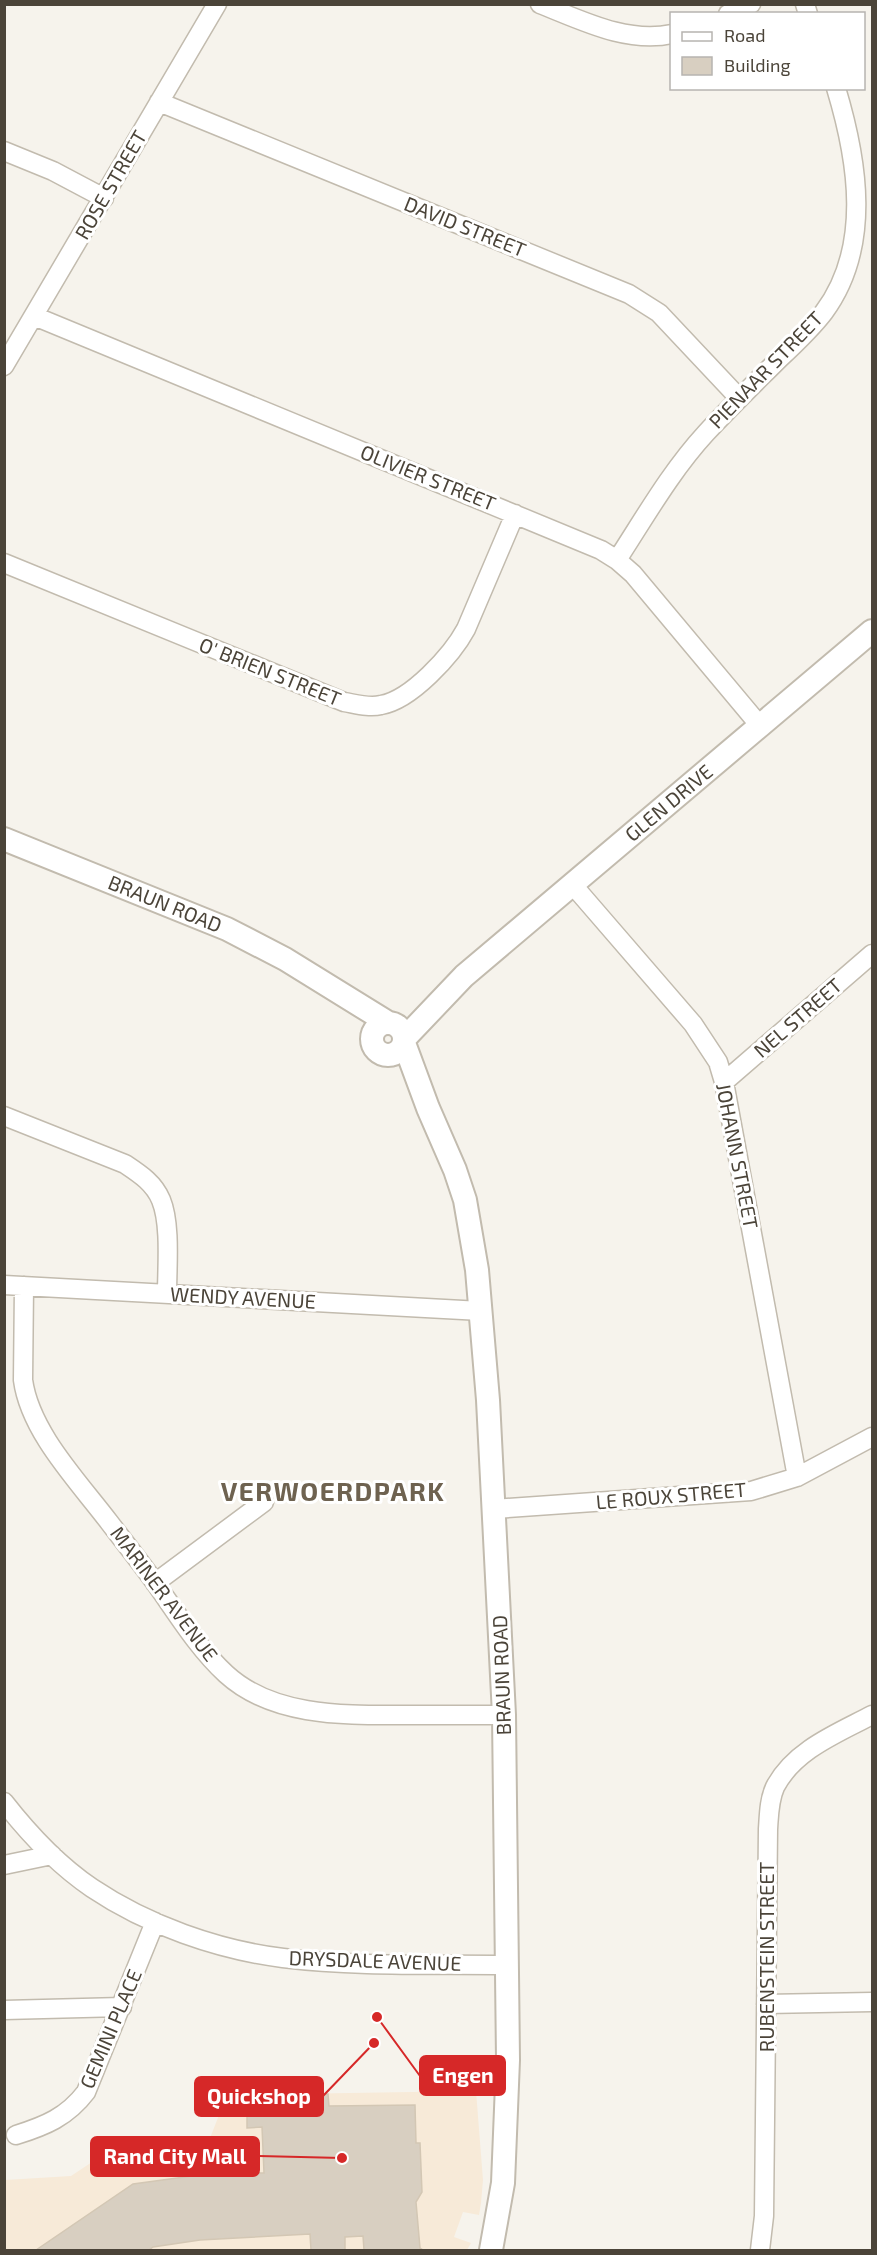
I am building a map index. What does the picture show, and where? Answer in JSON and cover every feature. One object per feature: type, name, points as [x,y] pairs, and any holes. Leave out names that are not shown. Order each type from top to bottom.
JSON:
[{"type":"street","name":"ROSE STREET","points":[[4,366],[217,4]]},
{"type":"street","points":[[540,4],[606,29],[630,35],[649,37],[670,34]]},
{"type":"street","points":[[733,12],[751,4]]},
{"type":"street","name":"PIENAAR STREET","points":[[617,560],[680,464],[739,398],[810,329],[825,311],[838,287],[849,259],[855,233],[856,193],[848,134],[837,90]]},
{"type":"street","name":"DAVID STREET","points":[[159,102],[629,294],[659,313],[739,398]]},
{"type":"street","points":[[4,151],[52,171],[104,198]]},
{"type":"street","name":"OLIVIER STREET","points":[[34,316],[515,514],[593,547],[617,560],[633,574],[761,727]]},
{"type":"street","name":"O' BRIEN STREET","points":[[4,564],[344,702],[382,705],[413,688],[441,664],[457,645],[515,514]]},
{"type":"street","name":"GLEN DRIVE","points":[[384,1055],[399,1052],[392,1032],[464,976],[873,631]]},
{"type":"street","name":"BRAUN ROAD","points":[[4,839],[227,929],[285,959],[392,1032],[456,1170],[472,1236],[481,1311],[504,1715],[508,2069],[503,2182],[491,2250]]},
{"type":"street","name":"JOHANN STREET","points":[[572,884],[693,1024],[718,1062],[724,1082],[797,1477]]},
{"type":"street","name":"NEL STREET","points":[[724,1082],[873,954]]},
{"type":"street","name":"BRAUN ROAD","points":[[384,1055],[428,1108]]},
{"type":"street","points":[[4,1116],[125,1164],[142,1175],[153,1186],[161,1201],[165,1216],[167,1294]]},
{"type":"street","name":"WENDY AVENUE","points":[[4,1285],[481,1311]]},
{"type":"street","name":"MARINER AVENUE","points":[[24,1286],[23,1380],[34,1419],[187,1629],[214,1662],[240,1684],[267,1698],[311,1711],[351,1715],[504,1715]]},
{"type":"street","name":"LE ROUX STREET","points":[[494,1509],[732,1494],[768,1487],[797,1477],[873,1437]]},
{"type":"street","points":[[155,1583],[264,1502]]},
{"type":"street","name":"RUBENSTEIN STREET","points":[[760,2250],[765,2205],[770,1806],[775,1788],[796,1759],[815,1746],[873,1715]]},
{"type":"street","name":"DRYSDALE AVENUE","points":[[4,1802],[38,1842],[91,1887],[123,1907],[155,1922],[240,1950],[282,1958],[344,1964],[507,1965]]},
{"type":"street","points":[[4,1865],[52,1855]]},
{"type":"street","name":"GEMINI PLACE","points":[[16,2135],[46,2126],[76,2106],[86,2092],[155,1922]]},
{"type":"street","points":[[766,2004],[873,2002]]},
{"type":"street","points":[[4,2010],[122,2007]]},
{"type":"shaded area","points":[[476,2091],[483,2180],[481,2203],[479,2215],[463,2212],[454,2237],[471,2243],[467,2250],[5,2250],[5,2180],[71,2176],[95,2160],[208,2143],[227,2095]]},
{"type":"building","points":[[328,2094],[329,2106],[415,2105],[416,2143],[420,2143],[422,2192],[416,2202],[420,2248],[423,2250],[364,2250],[363,2236],[345,2237],[345,2250],[311,2250],[310,2234],[200,2240],[153,2247],[149,2250],[36,2250],[133,2184],[214,2173],[264,2173],[262,2127],[247,2128],[247,2111],[243,2111],[243,2114],[234,2114],[233,2095]]},
{"type":"place","name":"Engen","points":[[377,2017]]},
{"type":"place","name":"Quickshop","points":[[374,2043]]},
{"type":"place","name":"Rand City Mall","points":[[342,2158]]},
{"type":"district","name":"VERWOERDPARK","points":[[333,1492]]}]
